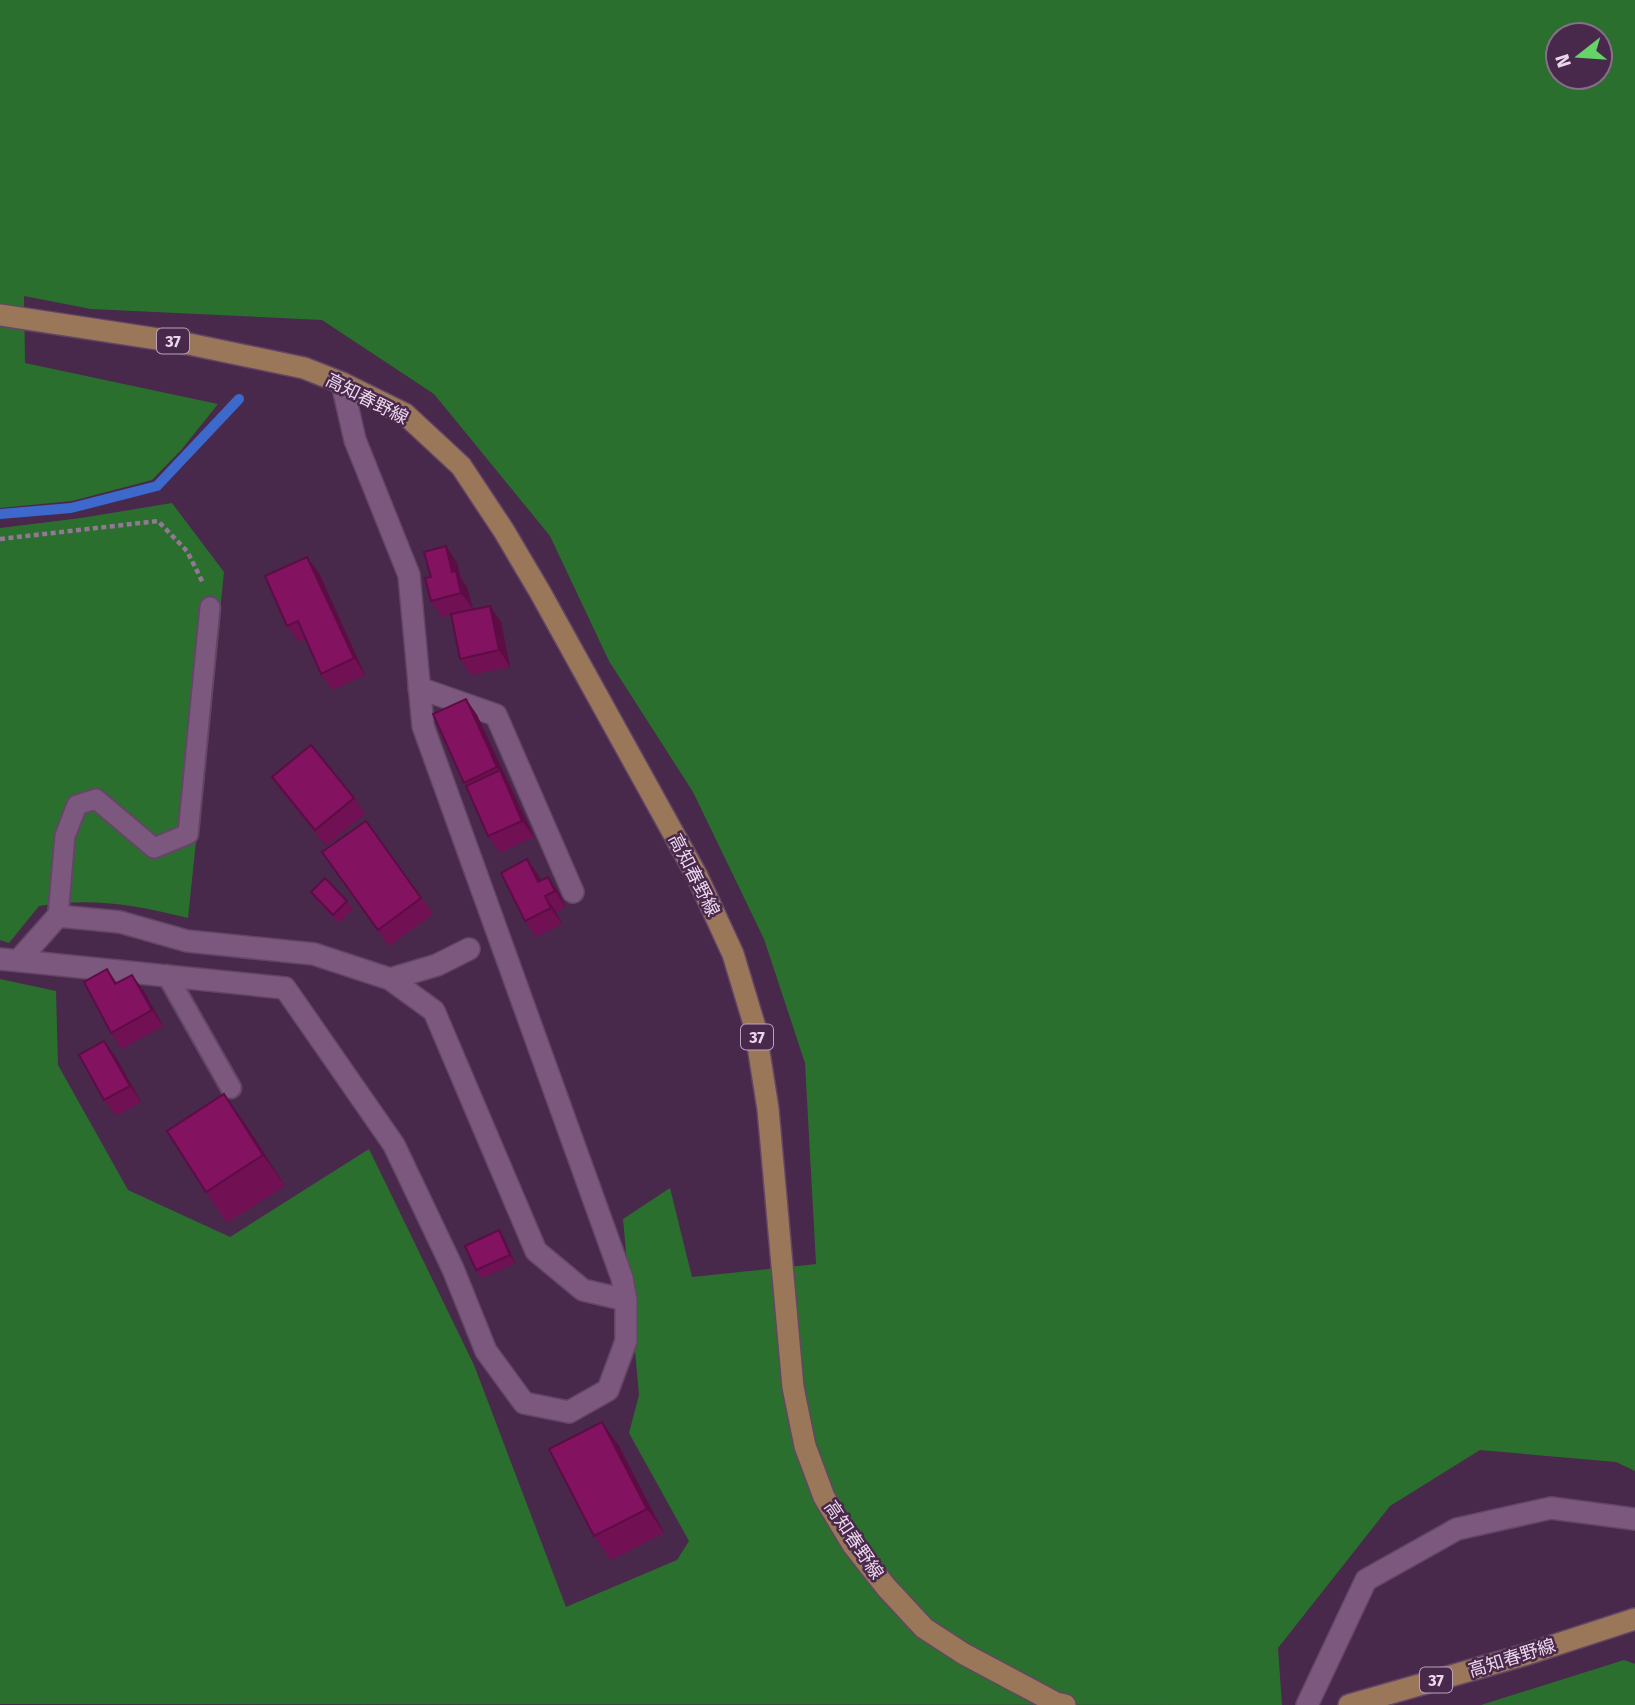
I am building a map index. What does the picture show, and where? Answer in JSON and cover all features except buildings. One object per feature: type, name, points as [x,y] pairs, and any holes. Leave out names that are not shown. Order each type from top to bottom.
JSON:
[{"type":"main road","name":"高知春野線","points":[[0,315],[184,343],[304,368],[405,414],[461,466],[540,592],[697,876],[733,954],[755,1027],[768,1109],[793,1387],[805,1446],[824,1497],[853,1545],[886,1587],[925,1628],[964,1654],[1056,1703],[1065,1705]]},
{"type":"main road","name":"高知春野線","points":[[1349,1705],[1524,1656],[1635,1619]]},
{"type":"street","points":[[9,960],[285,988],[394,1145],[453,1269],[486,1351],[524,1403],[569,1412],[608,1390],[626,1341],[626,1300],[622,1279],[422,726],[409,575],[355,440],[342,383]]},
{"type":"street","points":[[419,688],[496,715],[573,892]]},
{"type":"street","points":[[9,960],[58,916],[120,922],[187,941],[314,954],[390,979],[434,1012],[536,1251],[583,1290],[626,1300]]},
{"type":"street","points":[[390,979],[437,965],[469,949]]},
{"type":"street","points":[[1307,1705],[1366,1580],[1457,1528],[1551,1508],[1635,1518]]},
{"type":"lane","points":[[58,916],[65,835],[77,805],[96,799],[155,848],[188,834],[210,607]]},
{"type":"lane","points":[[167,975],[231,1088]]},
{"type":"path","points":[[0,539],[158,521],[187,551],[202,580],[210,607]]},
{"type":"green space","points":[[0,0],[1635,0],[1635,1471],[1616,1462],[1480,1450],[1390,1506],[1278,1648],[1282,1705],[0,1704],[0,979],[56,991],[58,1065],[128,1190],[230,1237],[369,1149],[474,1365],[566,1607],[677,1560],[689,1541],[629,1433],[639,1395],[623,1219],[670,1188],[692,1277],[816,1264],[805,1063],[764,939],[693,792],[609,661],[550,536],[434,394],[322,320],[91,309],[24,296],[25,363],[218,404],[182,449],[152,480],[72,501],[0,508]]},
{"type":"green space","points":[[172,503],[224,572],[188,918],[114,904],[59,903],[39,906],[9,943],[0,940],[0,528]]},
{"type":"green space","points":[[1624,1660],[1635,1664],[1635,1705],[1481,1705]]},
{"type":"waterway","points":[[0,514],[71,508],[157,486],[239,399]]}]
